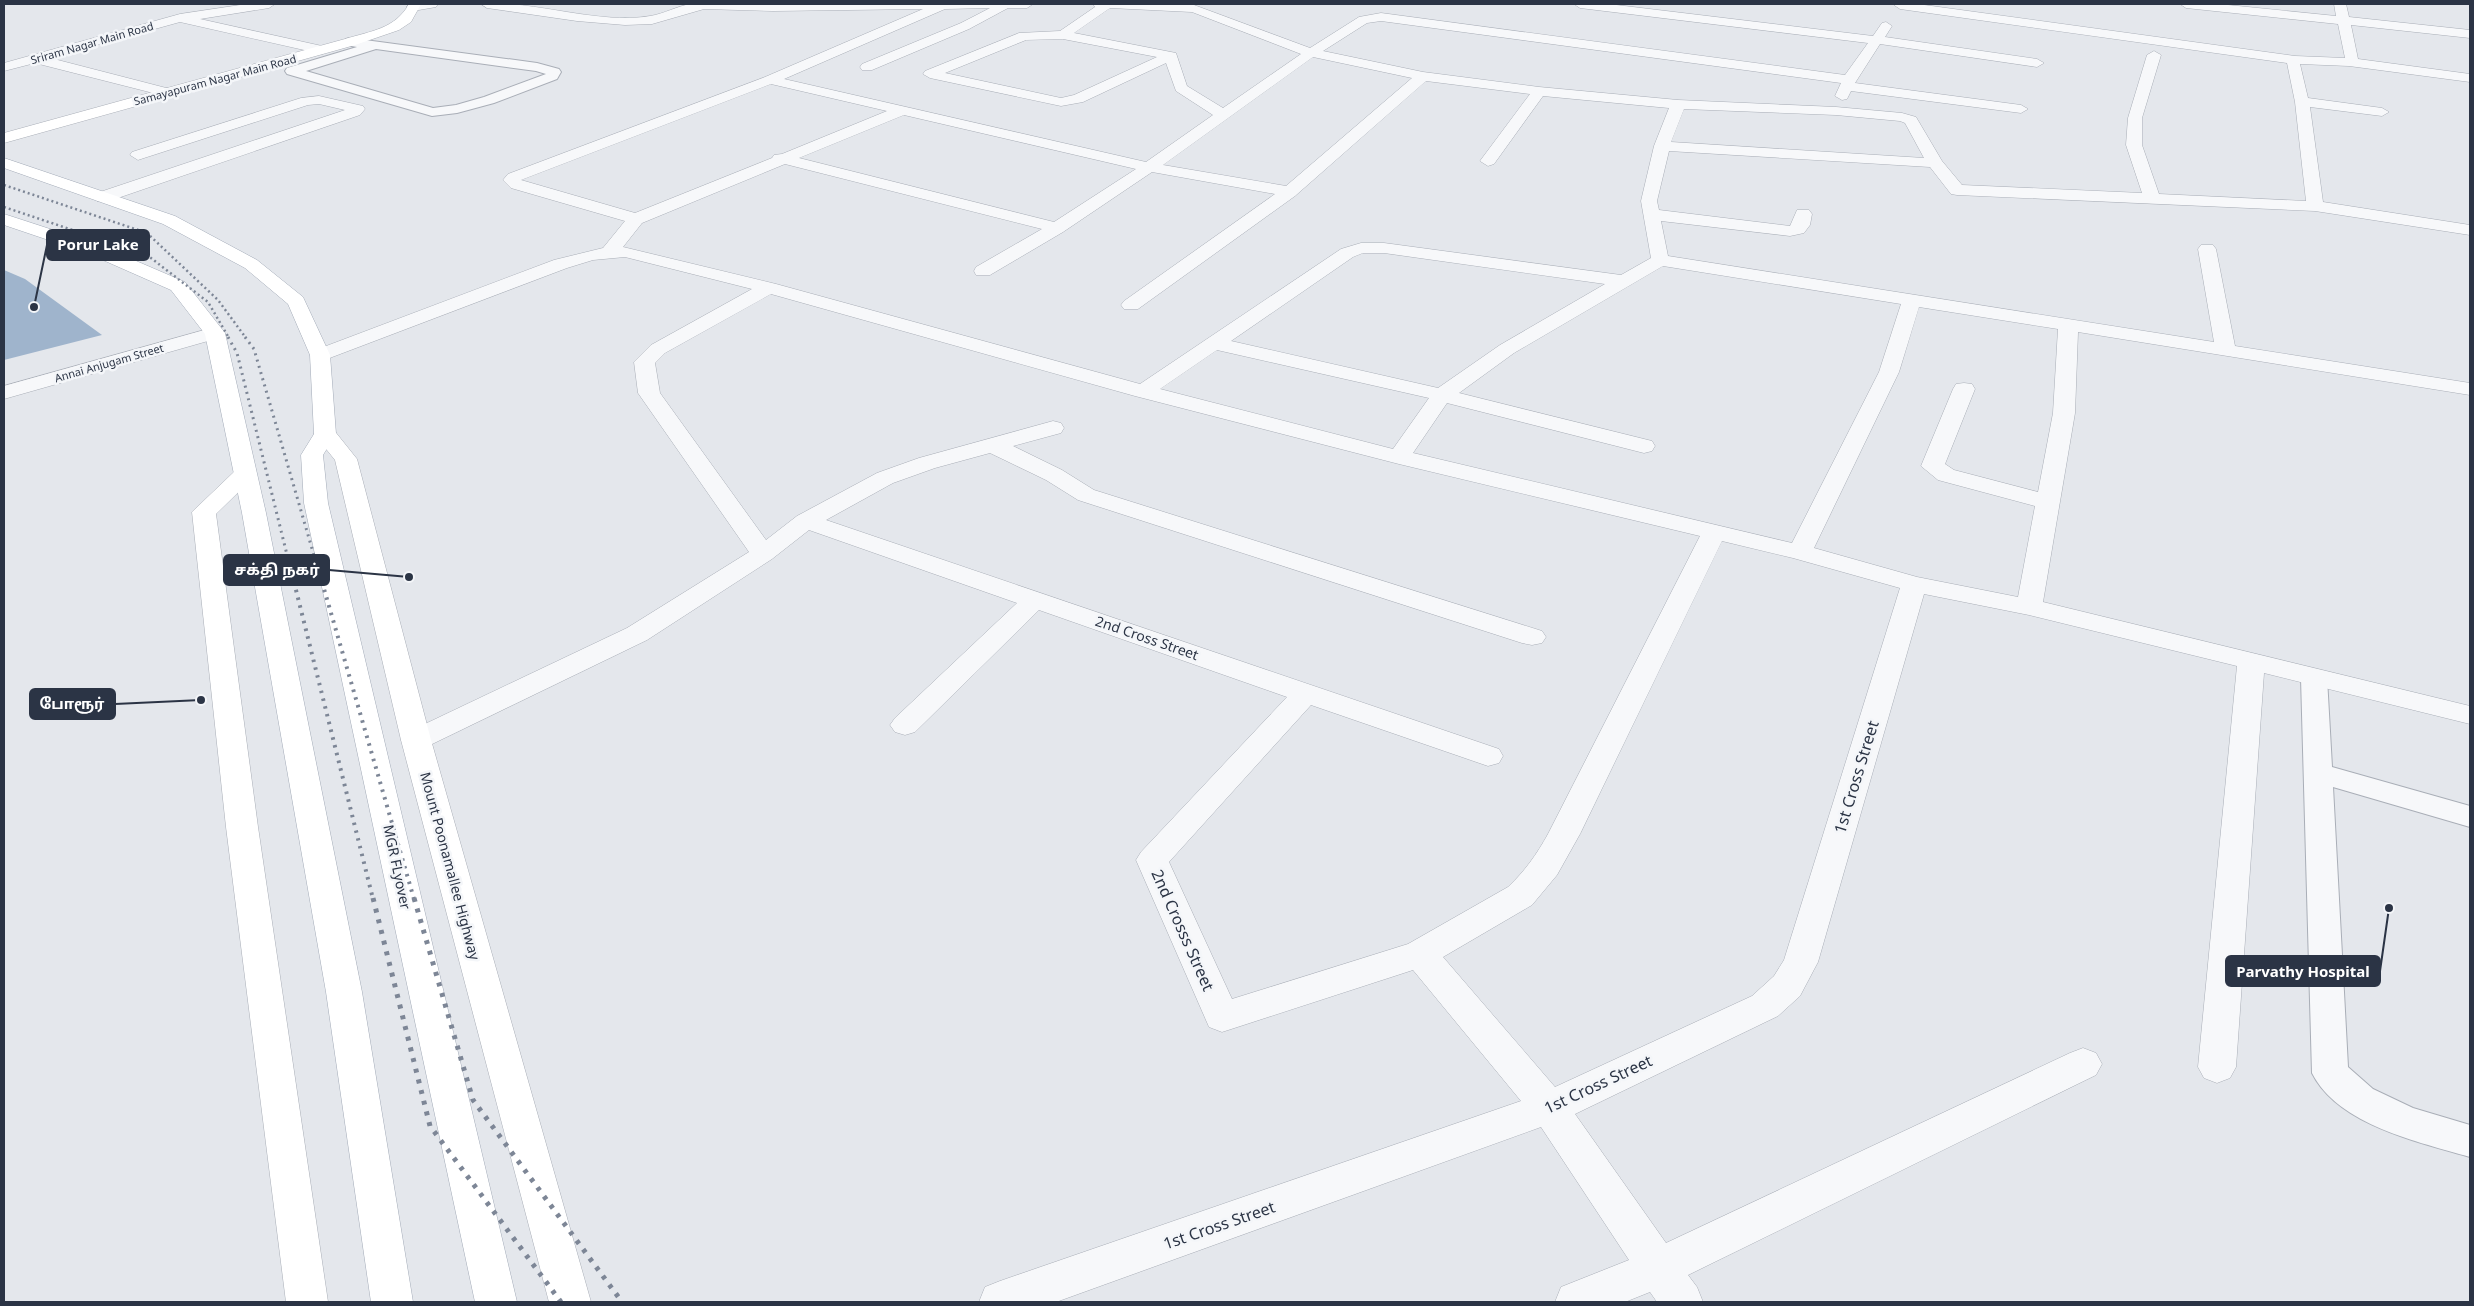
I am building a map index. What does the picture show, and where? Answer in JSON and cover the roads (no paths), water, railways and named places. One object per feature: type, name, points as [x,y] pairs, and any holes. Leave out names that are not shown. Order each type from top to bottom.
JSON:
[{"type":"main road","name":"Samayapuram Nagar Main Road","points":[[4,138],[350,42],[395,27],[407,19],[414,5]]},
{"type":"main road","points":[[4,163],[169,220],[251,264],[296,301],[320,355],[325,434]]},
{"type":"main road","points":[[4,219],[93,249],[178,286],[215,333],[244,475],[254,513],[344,992],[392,1302]]},
{"type":"main road","name":"MGR FLyover","points":[[325,434],[312,455],[316,503],[496,1302]]},
{"type":"main road","name":"Mount Poonamallee Highway","points":[[325,434],[346,459],[416,740],[570,1302]]},
{"type":"main road","points":[[244,475],[204,512],[242,827],[307,1302]]},
{"type":"street","name":"Sriram Nagar Main Road","points":[[4,67],[180,18],[269,4]]},
{"type":"street","points":[[414,5],[432,4]]},
{"type":"street","points":[[487,4],[577,17],[625,21],[652,20],[688,8],[704,5],[1027,4]]},
{"type":"street","points":[[867,67],[965,26],[1006,4]]},
{"type":"street","points":[[1099,4],[1150,5],[1194,9],[1311,53],[1424,76],[1538,91],[1678,104],[1893,115],[1911,120],[1934,163],[1957,190],[2315,206],[2470,230]]},
{"type":"street","points":[[1063,35],[1107,4]]},
{"type":"street","points":[[1580,4],[1877,40],[2037,63]]},
{"type":"street","points":[[2186,4],[2344,19],[2470,34]]},
{"type":"street","points":[[2340,4],[2352,58],[2349,62]]},
{"type":"street","points":[[636,219],[517,185],[511,180],[521,174],[770,80],[944,5]]},
{"type":"street","points":[[1836,111],[1848,83],[1900,5],[2296,60],[2349,62],[2470,78]]},
{"type":"street","points":[[983,271],[1057,228],[1149,167],[1311,53],[1363,20],[1381,17],[1848,83],[2021,110]]},
{"type":"street","points":[[180,18],[322,50]]},
{"type":"street","points":[[1868,23],[1887,26]]},
{"type":"street","points":[[1063,35],[1171,56],[1078,99],[1061,102],[930,74],[1024,36],[1063,35]]},
{"type":"street","points":[[4,51],[169,93]]},
{"type":"street","points":[[1171,56],[1181,88],[1223,115]]},
{"type":"street","points":[[2153,200],[2134,145],[2135,118],[2154,56]]},
{"type":"street","points":[[2296,60],[2293,64],[2302,102],[2315,206]]},
{"type":"street","points":[[1131,304],[1289,192],[1424,76]]},
{"type":"street","points":[[770,80],[1149,167],[1289,192]]},
{"type":"street","points":[[1488,160],[1538,91]]},
{"type":"street","points":[[103,197],[355,112],[358,109],[315,100],[138,154]]},
{"type":"street","points":[[2302,102],[2382,112]]},
{"type":"street","points":[[1660,260],[1649,201],[1662,146],[1678,104]]},
{"type":"street","points":[[610,251],[636,219],[780,158],[901,110]]},
{"type":"street","points":[[218,130],[264,143]]},
{"type":"street","points":[[1662,146],[1934,163]]},
{"type":"street","points":[[780,158],[1057,228]]},
{"type":"street","points":[[1650,214],[1790,231],[1798,230],[1803,214]]},
{"type":"street","points":[[1143,391],[1347,253],[1361,248],[1384,248],[1624,281]]},
{"type":"street","points":[[2207,249],[2226,350]]},
{"type":"street","points":[[320,355],[518,280],[590,256],[610,251],[625,252],[769,288],[1143,391],[1399,457],[1800,552],[1914,584],[2029,607],[2470,715]]},
{"type":"street","points":[[1399,457],[1442,394],[1507,349],[1660,260],[2470,389]]},
{"type":"street","points":[[763,554],[649,393],[644,362],[658,349],[769,288]]},
{"type":"street","points":[[1800,552],[1889,372],[1912,300]]},
{"type":"street","points":[[2029,607],[2064,413],[2068,325]]},
{"type":"street","name":"Annai Anjugam Street","points":[[4,393],[215,333]]},
{"type":"street","points":[[1214,343],[1442,394],[1644,446]]},
{"type":"street","points":[[1964,389],[1933,466],[1946,475],[2048,502]]},
{"type":"street","points":[[416,740],[638,634],[763,554],[806,521],[885,478],[927,463],[1053,428]]},
{"type":"street","points":[[992,445],[1054,475],[1086,495],[1532,637]]},
{"type":"street","name":"2nd Cross Street","points":[[806,521],[1488,756]]},
{"type":"street","points":[[1682,1302],[1549,1108],[1420,954],[1520,896],[1547,868],[1714,532]]},
{"type":"street","name":"1st Cross Street","points":[[1000,1302],[1549,1108],[1765,1006],[1787,986],[1801,962],[1914,584]]},
{"type":"street","points":[[905,725],[1035,600]]},
{"type":"street","points":[[2217,1067],[2251,662]]},
{"type":"street","name":"2nd Crosss Street","points":[[1306,693],[1152,860],[1222,1017],[1420,954]]},
{"type":"street","points":[[1576,1302],[1658,1268],[2083,1064]]},
{"type":"lane","points":[[350,42],[375,45],[537,67],[554,72],[552,76],[489,100],[457,109],[432,112],[292,70],[375,45]]},
{"type":"lane","points":[[2314,678],[2330,1073],[2360,1100],[2405,1122],[2470,1140]]},
{"type":"lane","points":[[2319,773],[2470,816]]},
{"type":"water","points":[[4,270],[25,279],[102,335],[4,360]]},
{"type":"railway","points":[[4,185],[147,233],[218,300],[246,338]]},
{"type":"railway","points":[[4,207],[147,255],[208,302],[229,338]]},
{"type":"railway","points":[[228,337],[237,353],[294,583]]},
{"type":"railway","points":[[245,337],[254,349],[322,583]]},
{"type":"railway","points":[[294,582],[373,899]]},
{"type":"railway","points":[[322,582],[414,899]]},
{"type":"railway","points":[[373,898],[430,1126],[561,1302]]},
{"type":"railway","points":[[414,898],[473,1100],[622,1302]]},
{"type":"place","name":"Porur Lake","points":[[34,307]]},
{"type":"place","name":"சக்தி நகர்","points":[[409,577]]},
{"type":"place","name":"போரூர்","points":[[201,700]]},
{"type":"place","name":"Parvathy Hospital","points":[[2389,908]]}]
